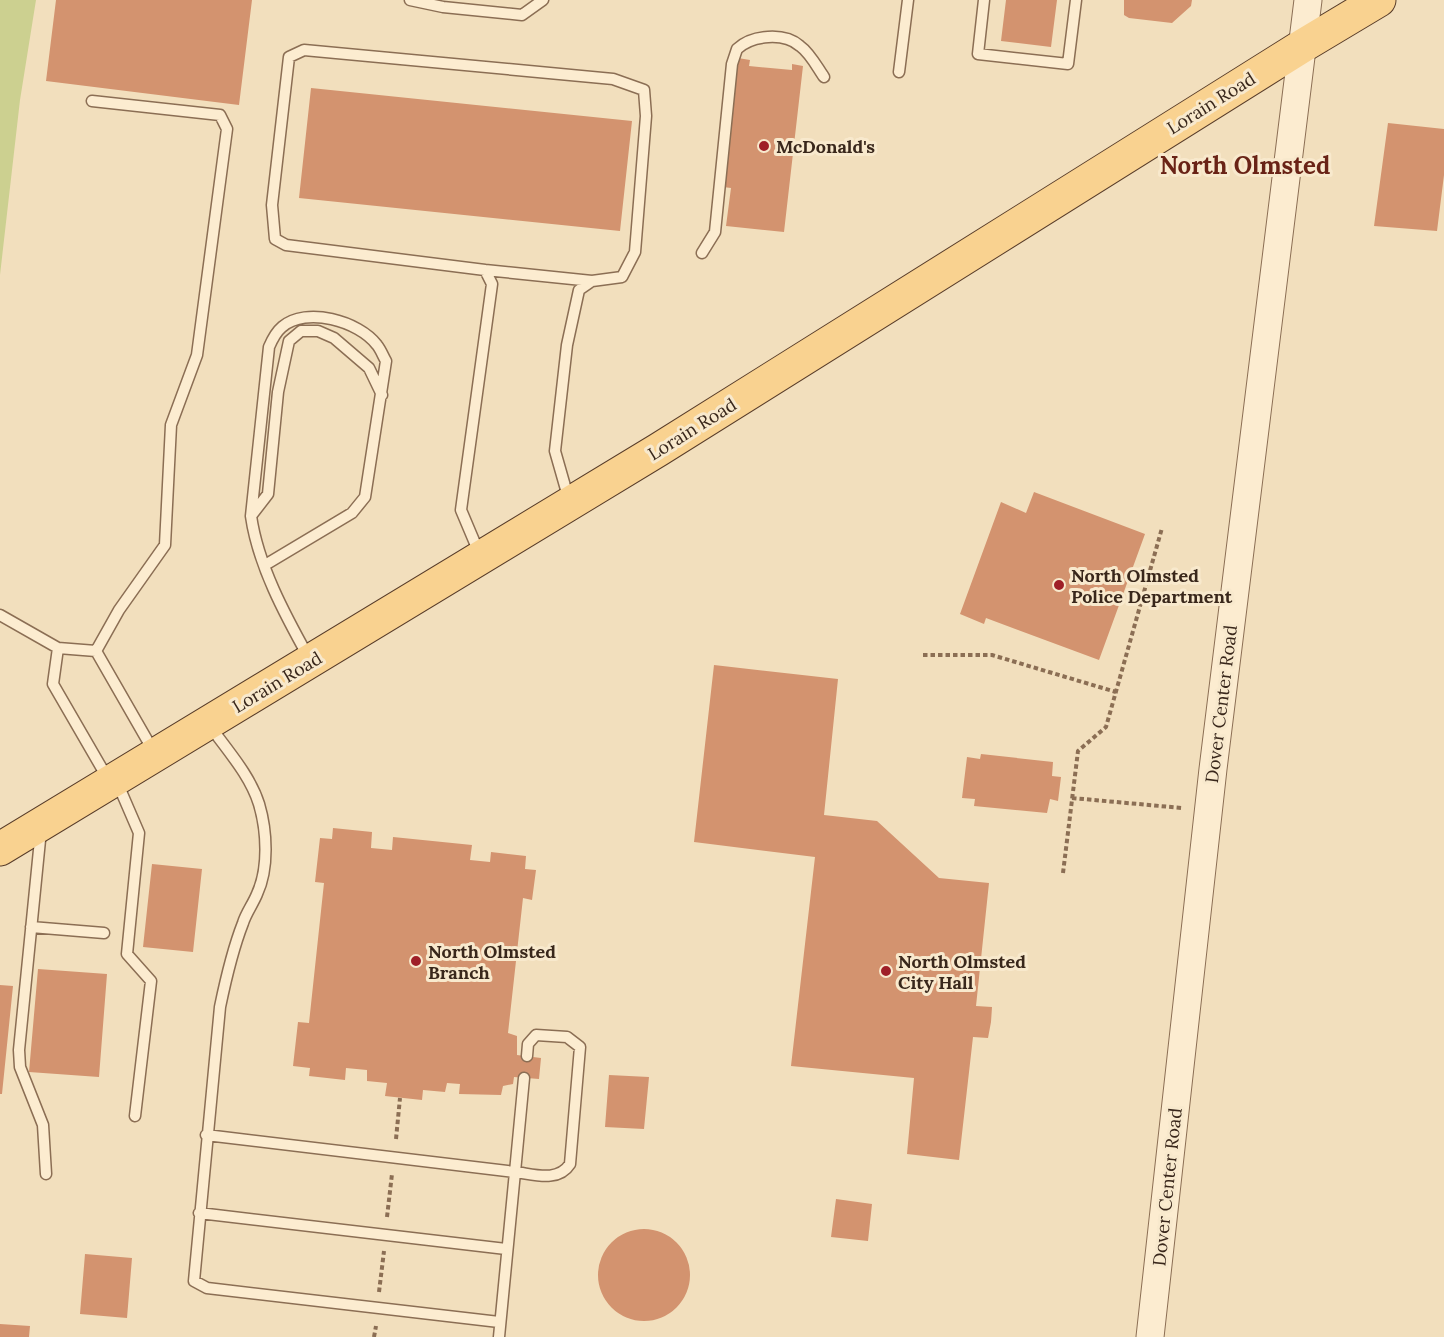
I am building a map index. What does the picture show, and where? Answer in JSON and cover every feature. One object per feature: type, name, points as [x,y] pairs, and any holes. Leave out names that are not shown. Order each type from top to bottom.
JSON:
[{"type":"main road","name":"Lorain Road","points":[[0,849],[570,504],[1379,0]]},
{"type":"street","name":"Dover Center Road","points":[[1150,1337],[1214,757],[1308,0]]},
{"type":"lane","points":[[410,0],[443,8],[522,15],[543,0]]},
{"type":"lane","points":[[899,72],[908,0]]},
{"type":"lane","points":[[984,0],[978,54],[1068,64],[1076,0]]},
{"type":"lane","points":[[702,253],[715,232],[732,64],[737,49],[756,38],[769,37],[800,45],[824,77]]},
{"type":"lane","points":[[304,50],[316,51],[613,79],[644,90],[646,116],[635,252],[622,277],[592,281],[286,245],[275,239],[272,205],[290,57],[304,50]]},
{"type":"lane","points":[[92,101],[220,115],[228,129],[197,355],[171,425],[165,545],[120,610],[96,651]]},
{"type":"lane","points":[[481,558],[460,510],[492,284],[485,270]]},
{"type":"lane","points":[[570,504],[555,451],[567,345],[579,290],[592,281]]},
{"type":"lane","points":[[265,565],[352,513],[365,497],[386,361],[376,343],[355,328],[318,316],[298,318],[284,325],[268,346],[251,516],[254,538],[265,565],[295,634],[311,662]]},
{"type":"lane","points":[[251,516],[268,494],[278,392],[289,341],[301,331],[318,331],[334,338],[369,368],[382,395]]},
{"type":"lane","points":[[0,615],[58,648],[96,651]]},
{"type":"lane","points":[[58,648],[52,684],[112,781],[139,833],[127,954],[151,981],[135,1116]]},
{"type":"lane","points":[[96,651],[155,755]]},
{"type":"lane","points":[[208,723],[245,776],[258,802],[264,832],[265,864],[258,892],[244,920],[229,963],[220,1007],[206,1135],[194,1281],[199,1286],[500,1322]]},
{"type":"lane","points":[[41,824],[19,1050],[23,1076],[39,1110],[43,1125],[46,1174]]},
{"type":"lane","points":[[31,927],[104,933]]},
{"type":"lane","points":[[206,1135],[550,1176],[560,1174],[570,1164],[580,1047],[567,1037],[536,1035],[528,1044],[526,1056]]},
{"type":"lane","points":[[499,1337],[524,1078]]},
{"type":"lane","points":[[199,1213],[506,1249]]},
{"type":"path","points":[[1063,873],[1078,751],[1106,727],[1162,528]]},
{"type":"path","points":[[923,655],[992,655],[1116,692]]},
{"type":"path","points":[[1072,798],[1182,808]]},
{"type":"green space","points":[[0,0],[36,0],[20,100],[0,275]]},
{"type":"building","points":[[56,0],[252,0],[239,105],[46,81]]},
{"type":"building","points":[[1006,0],[1057,0],[1051,47],[1001,41]]},
{"type":"building","points":[[1124,0],[1192,0],[1191,6],[1172,23],[1129,18],[1124,15]]},
{"type":"building","points":[[738,58],[750,60],[749,66],[792,70],[792,64],[803,66],[784,232],[726,226],[731,188],[723,187]]},
{"type":"building","points":[[311,88],[632,121],[620,231],[299,198]]},
{"type":"building","points":[[1388,123],[1444,129],[1444,175],[1437,231],[1374,226]]},
{"type":"building","points":[[1034,492],[1145,534],[1099,660],[986,618],[984,624],[960,614],[1001,502],[1026,513]]},
{"type":"building","points":[[714,665],[838,679],[824,815],[877,821],[939,878],[989,883],[976,1006],[992,1007],[991,1022],[988,1038],[973,1037],[959,1160],[907,1154],[914,1078],[791,1066],[815,857],[694,842]]},
{"type":"building","points":[[981,754],[1053,762],[1052,776],[1061,777],[1058,801],[1050,799],[1047,813],[974,806],[975,799],[962,798],[967,757],[980,759]]},
{"type":"building","name":"North Olmsted Branch","points":[[333,828],[372,832],[371,848],[392,850],[393,837],[472,845],[470,860],[490,862],[491,852],[526,856],[525,869],[536,870],[532,900],[523,898],[508,1033],[517,1036],[517,1055],[541,1058],[539,1079],[514,1077],[513,1084],[503,1086],[501,1095],[459,1094],[460,1084],[447,1083],[445,1092],[423,1090],[422,1100],[385,1096],[387,1083],[367,1081],[367,1070],[346,1068],[345,1080],[309,1076],[310,1068],[293,1066],[298,1022],[309,1023],[324,883],[315,882],[320,838],[332,839]]},
{"type":"building","points":[[152,864],[202,869],[193,952],[143,947]]},
{"type":"building","points":[[38,969],[107,974],[99,1077],[29,1072]]},
{"type":"building","points":[[0,985],[13,986],[2,1094],[0,1094]]},
{"type":"building","points":[[609,1075],[649,1077],[644,1129],[605,1127]]},
{"type":"building","points":[[836,1199],[872,1204],[868,1241],[831,1237]]},
{"type":"building","points":[[644,1229],[661,1233],[676,1243],[686,1258],[690,1275],[686,1292],[676,1307],[661,1317],[644,1321],[627,1317],[612,1307],[602,1292],[598,1275],[602,1258],[612,1243],[627,1233]]},
{"type":"building","points":[[85,1254],[132,1258],[127,1318],[80,1314]]},
{"type":"building","points":[[0,1324],[30,1326],[29,1337],[0,1337]]},
{"type":"place","name":"McDonald's","points":[[764,146]]},
{"type":"place","name":"North Olmsted Police Department","points":[[1059,585]]},
{"type":"place","name":"North Olmsted Branch","points":[[416,961]]},
{"type":"place","name":"North Olmsted City Hall","points":[[886,971]]},
{"type":"district","name":"North Olmsted","points":[[1245,165]]}]
